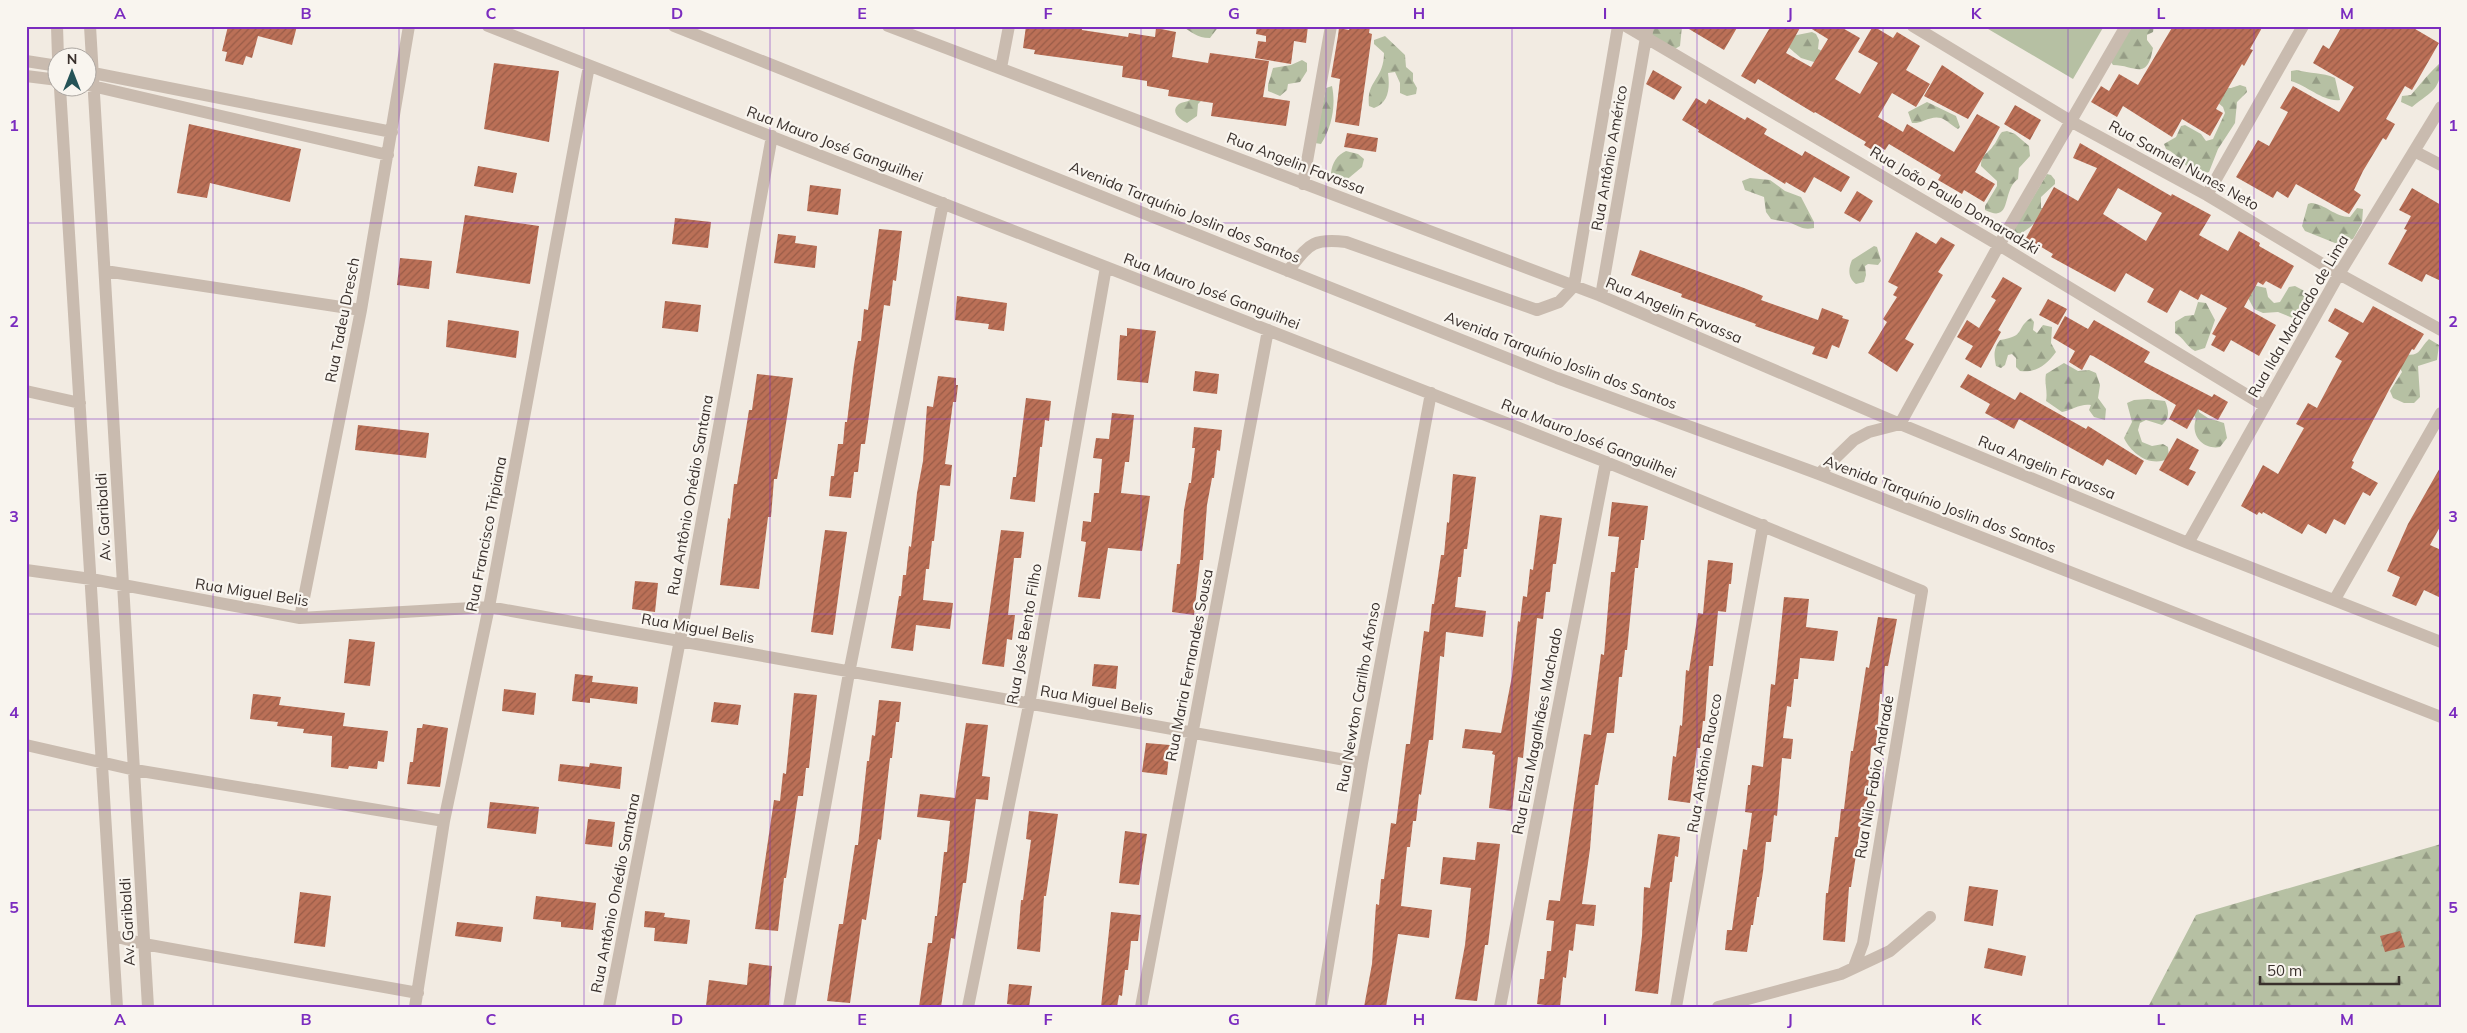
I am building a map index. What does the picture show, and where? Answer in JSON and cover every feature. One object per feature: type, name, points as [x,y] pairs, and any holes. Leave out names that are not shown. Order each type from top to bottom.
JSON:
[{"type":"street","points":[[57,26],[58,48]]},
{"type":"street","name":"Av. Garibaldi","points":[[90,26],[90,48]]},
{"type":"street","name":"Rua Tadeu Dresch","points":[[300,618],[361,310],[392,132],[408,26]]},
{"type":"street","name":"Rua Mauro José Ganguilhei","points":[[488,26],[1431,393],[1763,525],[1922,591]]},
{"type":"street","name":"Avenida Tarquínio Joslin dos Santos","points":[[674,26],[1557,378],[1820,474],[2441,717]]},
{"type":"street","name":"Rua Angelin Favassa","points":[[888,26],[1601,296],[1900,424],[2188,543],[2441,642]]},
{"type":"street","points":[[1001,68],[1009,26]]},
{"type":"street","points":[[1303,184],[1331,26]]},
{"type":"street","name":"Rua Antônio Américo","points":[[1574,286],[1618,26]]},
{"type":"street","name":"Rua João Paulo Domaradzki","points":[[1626,26],[1647,32],[2265,406]]},
{"type":"street","name":"Rua Samuel Nunes Neto","points":[[1913,26],[2072,122],[2207,195],[2339,274],[2441,330]]},
{"type":"street","points":[[1820,474],[1854,440],[1870,432],[1900,424],[1999,245],[2126,26]]},
{"type":"street","points":[[2207,195],[2303,26]]},
{"type":"street","name":"Rua Antônio Américo","points":[[1601,296],[1647,32]]},
{"type":"street","points":[[26,61],[48,64]]},
{"type":"street","name":"Rua Francisco Tripiana","points":[[415,1007],[444,821],[489,607],[589,66]]},
{"type":"street","points":[[98,74],[392,132]]},
{"type":"street","points":[[26,76],[48,79]]},
{"type":"street","points":[[98,88],[388,155]]},
{"type":"street","name":"Av. Garibaldi","points":[[61,98],[117,1007]]},
{"type":"street","name":"Av. Garibaldi","points":[[91,98],[105,272],[148,1007]]},
{"type":"street","name":"Rua Ilda Machado de Lima","points":[[2188,543],[2339,274],[2441,107]]},
{"type":"street","name":"Rua Antônio Onédio Santana","points":[[609,1007],[680,640],[772,136]]},
{"type":"street","points":[[2414,151],[2441,165]]},
{"type":"street","points":[[789,1007],[849,672],[943,203]]},
{"type":"street","points":[[1288,270],[1308,246],[1326,240],[1346,242],[1537,310],[1559,302],[1574,286]]},
{"type":"street","name":"Rua José Bento Filho","points":[[968,1007],[1028,704],[1106,266]]},
{"type":"street","points":[[105,272],[361,310]]},
{"type":"street","name":"Rua Maria Fernandes Sousa","points":[[1141,1007],[1268,330]]},
{"type":"street","points":[[26,391],[80,403]]},
{"type":"street","name":"Rua Newton Carilho Afonso","points":[[1321,1007],[1362,763],[1431,393]]},
{"type":"street","points":[[2335,599],[2441,414]]},
{"type":"street","name":"Rua Elza Magalhães Machado","points":[[1500,1007],[1606,462]]},
{"type":"street","name":"Rua Antônio Ruocco","points":[[1676,1007],[1763,525]]},
{"type":"street","name":"Rua Miguel Belis","points":[[26,570],[91,579],[123,587],[300,618],[489,607],[1362,763]]},
{"type":"street","name":"Rua Nilo Fabio Andrade","points":[[1854,966],[1863,943],[1922,591]]},
{"type":"street","points":[[26,745],[135,770],[444,821]]},
{"type":"street","points":[[1718,1007],[1841,974],[1854,966],[1890,952],[1930,917]]},
{"type":"street","points":[[114,936],[144,944],[418,993]]},
{"type":"green space","points":[[1181,26],[1219,26],[1210,38],[1205,38]]},
{"type":"green space","points":[[1651,26],[1682,26],[1680,46],[1673,50],[1651,34]]},
{"type":"green space","points":[[1983,26],[2104,26],[2073,79]]},
{"type":"green space","points":[[2136,26],[2154,26],[2153,32],[2147,35],[2147,40],[2153,48],[2147,65],[2139,69],[2113,65],[2111,62],[2126,32]]},
{"type":"green space","points":[[1812,32],[1816,34],[1819,40],[1818,49],[1831,55],[1814,62],[1801,58],[1787,46],[1792,36]]},
{"type":"green space","points":[[1385,36],[1405,55],[1406,67],[1413,73],[1413,81],[1417,88],[1416,94],[1407,96],[1400,93],[1400,83],[1395,72],[1388,73],[1389,84],[1386,98],[1379,106],[1374,108],[1369,106],[1370,91],[1381,69],[1384,53],[1374,44],[1374,40]]},
{"type":"green space","points":[[1302,60],[1307,63],[1307,71],[1300,82],[1288,84],[1287,90],[1280,96],[1268,91],[1273,68],[1291,65]]},
{"type":"green space","points":[[2441,62],[2441,71],[2437,84],[2430,93],[2412,107],[2401,102],[2402,96],[2411,95]]},
{"type":"green space","points":[[2297,70],[2335,78],[2340,100],[2328,99],[2291,81],[2291,71]]},
{"type":"green space","points":[[2240,85],[2246,87],[2247,92],[2237,102],[2235,123],[2218,149],[2209,172],[2196,172],[2166,149],[2164,144],[2176,137],[2181,126],[2185,125],[2201,134],[2206,141],[2213,139],[2225,113],[2223,107],[2217,102],[2223,88]]},
{"type":"green space","points":[[1332,86],[1334,101],[1330,123],[1321,144],[1315,143],[1326,88]]},
{"type":"green space","points":[[1192,96],[1202,100],[1198,104],[1197,116],[1187,123],[1177,115],[1175,110],[1179,104],[1190,100]]},
{"type":"green space","points":[[1927,102],[1956,116],[1960,127],[1958,129],[1937,117],[1912,123],[1908,112]]},
{"type":"green space","points":[[2007,131],[2015,134],[2029,146],[2030,156],[2019,168],[2018,179],[2013,184],[2003,210],[2000,213],[1994,213],[1985,210],[1985,206],[1997,186],[1997,181],[1981,166],[1981,162],[2002,132]]},
{"type":"green space","points":[[1346,151],[1358,154],[1364,159],[1362,167],[1344,182],[1337,180],[1331,173],[1335,160]]},
{"type":"green space","points":[[2047,174],[2051,175],[2055,180],[2055,184],[2041,197],[2041,208],[2048,210],[2028,229],[2015,235],[2014,229]]},
{"type":"green space","points":[[1750,178],[1770,180],[1785,191],[1801,197],[1814,222],[1814,228],[1805,228],[1789,222],[1771,219],[1766,212],[1764,197],[1745,190],[1742,181]]},
{"type":"green space","points":[[2311,203],[2350,217],[2357,208],[2363,209],[2362,223],[2353,239],[2335,243],[2305,231],[2302,226],[2308,204]]},
{"type":"green space","points":[[1874,246],[1877,247],[1881,261],[1878,265],[1868,264],[1865,266],[1866,275],[1864,282],[1856,284],[1851,279],[1850,273],[1852,260]]},
{"type":"green space","points":[[2248,284],[2266,288],[2268,297],[2274,303],[2280,302],[2289,287],[2295,286],[2310,294],[2309,307],[2295,319],[2278,312],[2263,313],[2254,309],[2246,294]]},
{"type":"green space","points":[[2198,302],[2206,303],[2215,320],[2205,348],[2195,351],[2175,333],[2175,322],[2185,316],[2194,315]]},
{"type":"green space","points":[[2031,318],[2034,322],[2033,330],[2037,333],[2043,325],[2052,327],[2051,343],[2056,352],[2049,361],[2031,371],[2020,371],[2016,367],[2016,358],[2012,354],[2008,355],[2005,365],[2001,368],[1996,366],[1996,346],[2000,340],[2017,334]]},
{"type":"green space","points":[[2429,339],[2439,345],[2437,360],[2418,366],[2420,397],[2414,403],[2404,403],[2393,398],[2390,391],[2402,372],[2399,366],[2403,354],[2409,355],[2419,352]]},
{"type":"green space","points":[[2064,363],[2078,371],[2089,370],[2096,373],[2100,385],[2098,398],[2106,409],[2105,420],[2094,417],[2089,410],[2091,405],[2080,406],[2062,412],[2046,401],[2046,374]]},
{"type":"green space","points":[[2185,398],[2208,418],[2224,423],[2227,438],[2220,447],[2203,444],[2196,436],[2196,419]]},
{"type":"green space","points":[[2134,400],[2165,401],[2168,417],[2162,425],[2146,420],[2140,423],[2138,430],[2142,442],[2152,446],[2163,444],[2168,447],[2169,458],[2163,461],[2149,461],[2143,458],[2132,450],[2124,438],[2132,422],[2127,403]]},
{"type":"green space","points":[[2441,844],[2441,1007],[2148,1007],[2196,915]]},
{"type":"building","points":[[228,26],[297,26],[292,45],[258,36],[252,58],[246,56],[243,65],[225,61],[227,52],[222,51]]},
{"type":"building","points":[[1026,26],[1082,26],[1082,30],[1128,37],[1129,33],[1155,37],[1156,28],[1176,32],[1172,57],[1208,63],[1210,53],[1269,61],[1263,97],[1290,101],[1286,126],[1211,116],[1213,103],[1168,96],[1169,90],[1147,86],[1147,81],[1122,77],[1123,66],[1034,54],[1035,50],[1023,48]]},
{"type":"building","points":[[1257,26],[1308,26],[1306,43],[1294,41],[1291,64],[1255,58],[1258,41],[1266,42],[1266,36],[1256,34]]},
{"type":"building","points":[[1350,26],[1370,26],[1369,33],[1372,34],[1359,126],[1335,122],[1340,79],[1331,77],[1339,28],[1349,30]]},
{"type":"building","points":[[1684,26],[1738,26],[1724,50]]},
{"type":"building","points":[[1771,26],[1801,26],[1786,53],[1811,67],[1828,39],[1807,26],[1839,26],[1860,38],[1835,79],[1860,94],[1878,63],[1858,52],[1873,26],[1893,38],[1897,32],[1920,46],[1906,70],[1930,84],[1916,107],[1892,93],[1878,117],[1903,132],[1907,124],[1954,152],[1977,114],[2000,127],[1975,172],[1995,184],[1984,202],[1964,190],[1962,194],[1938,180],[1941,175],[1889,144],[1885,150],[1880,147],[1877,153],[1864,145],[1866,142],[1758,79],[1755,84],[1741,76]]},
{"type":"building","points":[[2173,26],[2263,26],[2250,49],[2253,50],[2244,66],[2242,64],[2216,109],[2223,113],[2210,136],[2182,119],[2172,137],[2123,106],[2117,117],[2091,102],[2101,86],[2109,91],[2119,74],[2138,85]]},
{"type":"building","points":[[2342,26],[2410,26],[2439,43],[2412,90],[2405,86],[2386,119],[2395,124],[2386,140],[2383,138],[2363,171],[2354,190],[2361,195],[2349,214],[2296,184],[2288,198],[2277,191],[2273,198],[2236,177],[2258,140],[2269,146],[2288,112],[2280,108],[2293,86],[2339,112],[2354,87],[2313,63],[2323,45],[2329,49]]},
{"type":"building","points":[[494,63],[559,71],[549,142],[484,129]]},
{"type":"building","points":[[1942,65],[1984,93],[1968,119],[1924,96]]},
{"type":"building","points":[[1653,70],[1682,87],[1674,100],[1646,84]]},
{"type":"building","points":[[1696,98],[1706,104],[1709,99],[1745,120],[1747,117],[1767,129],[1764,134],[1802,156],[1805,151],[1850,177],[1841,192],[1814,177],[1805,193],[1786,182],[1785,184],[1698,132],[1699,130],[1682,120]]},
{"type":"building","points":[[2015,105],[2041,120],[2030,140],[2004,124]]},
{"type":"building","points":[[189,124],[301,149],[290,202],[210,183],[207,198],[177,193]]},
{"type":"building","points":[[1347,133],[1378,138],[1376,152],[1344,147]]},
{"type":"building","points":[[2080,143],[2171,196],[2172,194],[2211,215],[2199,235],[2228,251],[2239,231],[2260,243],[2259,246],[2294,266],[2281,289],[2266,281],[2263,285],[2258,282],[2244,307],[2276,325],[2259,356],[2231,340],[2224,352],[2211,345],[2216,336],[2212,334],[2227,308],[2201,294],[2198,300],[2180,290],[2167,313],[2147,302],[2154,289],[2126,273],[2115,292],[2051,257],[2053,254],[2026,238],[2054,187],[2078,201],[2097,168],[2073,158]],"holes":[[[2118,188],[2162,213],[2146,241],[2103,214]]]},
{"type":"building","points":[[478,166],[517,173],[513,193],[474,186]]},
{"type":"building","points":[[810,185],[841,189],[838,215],[807,211]]},
{"type":"building","points":[[2412,188],[2441,205],[2441,281],[2426,274],[2422,282],[2388,264],[2407,230],[2404,229],[2411,216],[2399,210]]},
{"type":"building","points":[[1857,191],[1873,201],[1860,222],[1844,213]]},
{"type":"building","points":[[465,215],[539,226],[530,284],[456,273]]},
{"type":"building","points":[[675,218],[711,222],[708,248],[672,244]]},
{"type":"building","points":[[879,229],[902,231],[896,281],[893,280],[890,306],[884,305],[865,444],[861,444],[858,472],[854,472],[851,498],[829,496],[831,476],[834,476],[838,444],[843,444],[858,341],[861,341],[864,309],[868,310]]},
{"type":"building","points":[[1916,232],[1936,244],[1941,237],[1955,245],[1938,272],[1943,275],[1905,339],[1914,344],[1897,372],[1868,353],[1887,322],[1883,319],[1897,297],[1893,295],[1898,287],[1888,282]]},
{"type":"building","points":[[778,234],[796,236],[795,243],[817,246],[815,268],[774,263]]},
{"type":"building","points":[[1640,250],[1744,288],[1763,296],[1761,300],[1818,320],[1822,308],[1843,316],[1842,318],[1849,320],[1839,348],[1832,345],[1827,359],[1812,354],[1815,347],[1755,326],[1756,324],[1681,297],[1682,294],[1631,275]]},
{"type":"building","points":[[400,258],[432,261],[429,289],[397,285]]},
{"type":"building","points":[[2003,277],[2022,288],[1998,330],[2001,332],[1981,368],[1965,359],[1973,346],[1957,337],[1967,320],[1979,328],[1996,300],[1991,297]]},
{"type":"building","points":[[957,296],[1007,303],[1004,331],[988,329],[989,324],[955,320]]},
{"type":"building","points":[[2048,299],[2067,309],[2058,325],[2039,315]]},
{"type":"building","points":[[665,301],[701,305],[698,332],[662,328]]},
{"type":"building","points":[[2373,306],[2424,334],[2414,350],[2412,349],[2352,461],[2354,462],[2351,468],[2378,483],[2370,496],[2363,492],[2345,525],[2334,519],[2326,534],[2308,524],[2302,534],[2263,512],[2262,514],[2259,512],[2257,515],[2241,506],[2263,465],[2278,474],[2304,428],[2296,424],[2308,403],[2317,408],[2342,361],[2335,357],[2349,333],[2328,321],[2335,308],[2363,323]]},
{"type":"building","points":[[2065,316],[2088,329],[2094,320],[2150,352],[2144,362],[2212,397],[2214,394],[2228,402],[2218,420],[2198,409],[2187,429],[2169,419],[2176,405],[2093,356],[2090,355],[2082,370],[2069,362],[2075,351],[2053,338]]},
{"type":"building","points":[[448,320],[519,331],[516,358],[446,347]]},
{"type":"building","points":[[1127,328],[1156,331],[1148,383],[1117,380],[1120,335],[1127,336]]},
{"type":"building","points":[[1195,371],[1219,374],[1217,394],[1193,391]]},
{"type":"building","points":[[757,374],[793,378],[777,479],[774,479],[771,517],[768,517],[759,589],[720,585],[728,518],[730,519],[734,484],[737,484],[749,410],[752,410]]},
{"type":"building","points":[[1968,374],[2015,400],[2020,392],[2086,429],[2088,426],[2144,461],[2136,475],[2107,459],[2103,466],[2019,419],[2014,429],[1985,413],[1990,404],[1960,387]]},
{"type":"building","points":[[938,376],[956,378],[956,385],[958,385],[956,402],[953,402],[945,464],[952,465],[950,486],[940,485],[934,541],[932,541],[929,569],[926,569],[923,600],[953,603],[950,629],[916,625],[913,651],[891,648],[903,575],[906,575],[909,546],[911,547],[917,493],[923,461],[927,406],[933,407]]},
{"type":"building","points":[[1026,398],[1051,401],[1049,421],[1045,420],[1042,447],[1040,447],[1035,502],[1010,499],[1013,477],[1016,477]]},
{"type":"building","points":[[1112,413],[1134,415],[1129,462],[1125,462],[1121,493],[1150,496],[1142,551],[1108,548],[1100,599],[1078,597],[1086,542],[1081,541],[1083,521],[1091,522],[1094,493],[1099,493],[1102,459],[1093,458],[1096,438],[1109,439]]},
{"type":"building","points":[[358,425],[429,433],[426,458],[355,450]]},
{"type":"building","points":[[1194,427],[1222,430],[1220,451],[1217,450],[1214,478],[1212,478],[1207,505],[1203,560],[1200,560],[1194,615],[1172,612],[1177,564],[1180,564],[1184,510],[1189,483],[1191,483],[1195,448],[1192,448]]},
{"type":"building","points":[[2177,438],[2199,450],[2189,469],[2196,472],[2188,486],[2159,470]]},
{"type":"building","points":[[2441,466],[2441,525],[2430,545],[2441,550],[2441,598],[2424,590],[2416,606],[2392,596],[2400,577],[2387,571],[2408,524]]},
{"type":"building","points":[[1453,474],[1476,477],[1467,549],[1464,549],[1461,577],[1458,577],[1455,607],[1486,611],[1483,637],[1446,632],[1444,657],[1440,656],[1433,740],[1429,740],[1416,821],[1413,821],[1410,847],[1407,847],[1401,906],[1432,910],[1429,938],[1398,934],[1386,1007],[1364,1007],[1372,964],[1376,904],[1379,905],[1381,879],[1384,879],[1391,823],[1396,824],[1406,744],[1410,744],[1424,631],[1429,632],[1441,555],[1444,555]]},
{"type":"building","points":[[1612,502],[1648,506],[1644,540],[1641,540],[1638,568],[1635,568],[1627,650],[1625,650],[1622,677],[1619,677],[1614,733],[1607,733],[1598,785],[1595,785],[1590,849],[1582,904],[1596,905],[1594,926],[1576,924],[1573,951],[1569,950],[1566,978],[1563,977],[1560,1007],[1537,1004],[1540,979],[1544,979],[1547,951],[1551,951],[1554,921],[1546,920],[1549,900],[1560,901],[1584,734],[1591,735],[1601,654],[1604,655],[1611,572],[1615,572],[1619,537],[1608,536]]},
{"type":"building","points":[[1540,515],[1562,518],[1556,564],[1553,564],[1550,592],[1546,592],[1543,619],[1537,618],[1523,758],[1518,757],[1512,811],[1489,808],[1495,755],[1492,754],[1493,751],[1462,748],[1465,729],[1501,733],[1512,676],[1518,621],[1520,622],[1523,596],[1527,597],[1530,569],[1533,570]]},
{"type":"building","points":[[825,530],[847,532],[833,635],[811,632]]},
{"type":"building","points":[[1001,530],[1024,532],[1021,558],[1014,558],[1008,615],[1015,615],[1012,640],[1007,639],[1004,667],[982,664]]},
{"type":"building","points":[[1708,560],[1733,563],[1726,612],[1718,611],[1713,666],[1709,666],[1705,721],[1703,721],[1700,748],[1697,748],[1690,803],[1668,800],[1673,756],[1676,757],[1680,725],[1682,726],[1686,670],[1689,671],[1698,613],[1703,614]]},
{"type":"building","points":[[635,581],[658,583],[655,612],[632,609]]},
{"type":"building","points":[[1784,597],[1809,599],[1806,627],[1838,631],[1834,661],[1800,658],[1798,679],[1794,679],[1791,707],[1787,706],[1783,738],[1793,739],[1791,759],[1782,758],[1777,816],[1774,815],[1771,842],[1766,842],[1759,897],[1757,897],[1747,952],[1725,950],[1727,930],[1732,930],[1743,849],[1747,850],[1752,813],[1745,812],[1752,765],[1763,767],[1771,684],[1775,685]]},
{"type":"building","points":[[1878,617],[1897,619],[1888,666],[1885,666],[1882,694],[1880,694],[1876,748],[1871,748],[1867,805],[1864,804],[1851,887],[1849,887],[1845,942],[1823,940],[1826,893],[1828,893],[1835,837],[1838,837],[1841,809],[1844,809],[1851,751],[1853,751],[1866,667],[1869,668]]},
{"type":"building","points":[[349,639],[375,642],[370,686],[344,683]]},
{"type":"building","points":[[1094,664],[1118,666],[1116,689],[1092,686]]},
{"type":"building","points":[[575,674],[593,676],[592,682],[638,687],[637,704],[590,698],[590,703],[572,701]]},
{"type":"building","points":[[504,689],[536,693],[534,715],[502,711]]},
{"type":"building","points":[[794,693],[817,695],[809,768],[806,768],[803,796],[798,796],[786,878],[784,878],[778,931],[755,929],[774,800],[780,801],[783,773],[786,774]]},
{"type":"building","points":[[253,694],[281,697],[279,705],[345,713],[343,726],[388,731],[384,762],[378,761],[377,769],[349,766],[348,769],[331,767],[332,736],[303,733],[304,729],[277,726],[278,722],[250,719]]},
{"type":"building","points":[[879,700],[901,702],[899,722],[896,722],[892,758],[890,758],[881,840],[878,839],[866,920],[862,919],[850,1003],[827,1001],[839,924],[843,924],[855,845],[858,845],[867,761],[869,761],[872,735],[875,736]]},
{"type":"building","points":[[714,702],[741,705],[738,725],[711,722]]},
{"type":"building","points":[[966,723],[988,725],[982,776],[990,777],[988,800],[976,799],[966,883],[963,883],[955,939],[951,938],[941,1007],[919,1007],[928,943],[932,943],[935,916],[937,916],[944,852],[947,852],[950,821],[917,817],[920,794],[955,798]]},
{"type":"building","points":[[423,724],[448,728],[440,787],[407,784],[410,762],[413,762],[417,728],[422,728]]},
{"type":"building","points":[[1146,743],[1170,745],[1167,775],[1142,772]]},
{"type":"building","points":[[590,763],[622,767],[620,789],[558,781],[560,764],[589,767]]},
{"type":"building","points":[[490,802],[539,807],[536,834],[487,828]]},
{"type":"building","points":[[1029,811],[1058,814],[1046,896],[1044,896],[1040,952],[1017,949],[1021,900],[1023,900],[1031,840],[1026,839]]},
{"type":"building","points":[[588,819],[615,822],[612,847],[585,844]]},
{"type":"building","points":[[1125,831],[1147,834],[1139,885],[1119,883]]},
{"type":"building","points":[[1658,834],[1680,837],[1678,857],[1675,856],[1672,882],[1670,882],[1658,994],[1635,991],[1642,936],[1644,887],[1650,888]]},
{"type":"building","points":[[1477,842],[1500,844],[1488,945],[1485,945],[1477,1001],[1455,999],[1465,945],[1471,888],[1440,884],[1443,857],[1475,860]]},
{"type":"building","points":[[1969,886],[1998,890],[1993,926],[1964,921]]},
{"type":"building","points":[[300,892],[331,896],[325,947],[294,943]]},
{"type":"building","points":[[536,896],[596,903],[593,930],[561,927],[561,922],[533,919]]},
{"type":"building","points":[[645,911],[665,913],[664,917],[690,920],[687,944],[654,941],[655,928],[644,927]]},
{"type":"building","points":[[1111,912],[1141,915],[1138,941],[1131,941],[1128,970],[1125,970],[1122,996],[1119,995],[1117,1007],[1101,1007]]},
{"type":"building","points":[[457,922],[503,927],[501,942],[455,936]]},
{"type":"building","points":[[2400,931],[2405,947],[2385,952],[2380,936]]},
{"type":"building","points":[[1988,948],[2026,956],[2022,976],[1984,968]]},
{"type":"building","points":[[749,963],[772,966],[769,1007],[706,1006],[709,980],[747,985]]},
{"type":"building","points":[[1009,984],[1032,986],[1029,1007],[1007,1004]]}]
